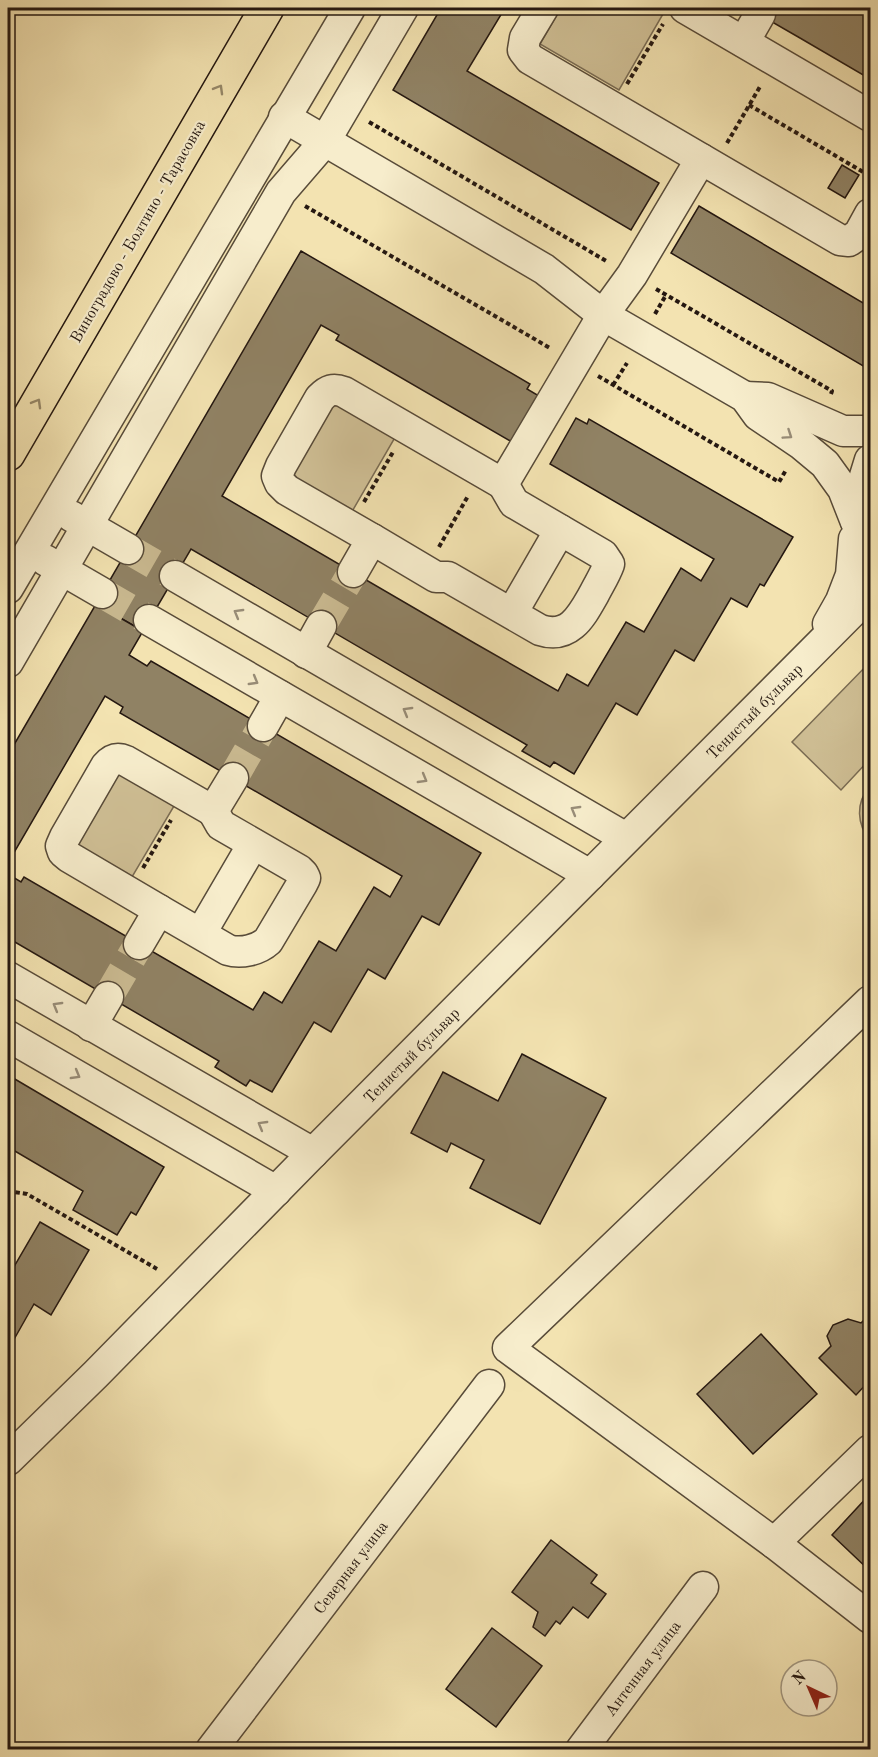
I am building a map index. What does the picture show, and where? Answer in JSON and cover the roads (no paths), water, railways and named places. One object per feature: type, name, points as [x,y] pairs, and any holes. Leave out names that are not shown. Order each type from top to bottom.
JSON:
[{"type":"main road","name":"Виноградово - Болтино - Тарасовка","points":[[8,454],[267,8]]},
{"type":"street","points":[[8,588],[350,8]]},
{"type":"street","points":[[8,662],[281,192],[325,141],[403,8]]},
{"type":"street","points":[[543,8],[525,38],[523,50],[530,59],[840,240],[849,241],[859,234],[870,214]]},
{"type":"street","points":[[676,13],[744,42],[870,116]]},
{"type":"street","points":[[744,42],[760,14]]},
{"type":"street","points":[[284,117],[544,269],[603,315],[745,397],[758,415],[801,444],[825,464],[843,489],[860,539]]},
{"type":"street","points":[[493,478],[574,363],[603,315],[707,162]]},
{"type":"street","points":[[335,389],[344,392],[493,478],[514,503],[603,555],[609,564],[586,608],[573,625],[548,633],[448,576],[436,577],[286,490],[277,476],[320,398],[326,391],[335,389]]},
{"type":"street","points":[[745,397],[768,398],[843,431],[870,431]]},
{"type":"street","name":"Тенистый бульвар","points":[[814,650],[841,601],[851,574],[860,539],[857,502],[870,460]]},
{"type":"street","points":[[55,507],[128,549]]},
{"type":"street","points":[[512,614],[560,530]]},
{"type":"street","points":[[353,572],[361,533]]},
{"type":"street","points":[[30,551],[102,593]]},
{"type":"street","points":[[174,576],[626,838]]},
{"type":"street","name":"Тенистый бульвар","points":[[8,1460],[870,594]]},
{"type":"street","points":[[149,620],[590,875]]},
{"type":"street","points":[[306,653],[321,626]]},
{"type":"street","points":[[263,726],[280,696]]},
{"type":"street","points":[[119,758],[213,811],[221,825],[299,870],[305,878],[272,936],[264,945],[236,952],[228,950],[69,857],[63,852],[61,846],[106,766],[111,760],[119,758]]},
{"type":"street","points":[[213,811],[233,778]]},
{"type":"street","points":[[201,933],[253,844]]},
{"type":"street","points":[[139,944],[159,910]]},
{"type":"street","points":[[8,977],[313,1153]]},
{"type":"street","points":[[91,1026],[108,997]]},
{"type":"street","points":[[870,1001],[508,1348],[774,1543],[870,1618]]},
{"type":"street","points":[[8,1036],[276,1191]]},
{"type":"street","name":"Северная улица","points":[[211,1749],[489,1385]]},
{"type":"street","points":[[774,1543],[870,1450]]},
{"type":"street","name":"Антенная улица","points":[[581,1749],[703,1587]]},
{"type":"tunnel","points":[[128,549],[175,576]]},
{"type":"tunnel","points":[[321,626],[353,572]]},
{"type":"tunnel","points":[[102,593],[149,620]]},
{"type":"tunnel","points":[[233,778],[263,726]]},
{"type":"tunnel","points":[[108,997],[139,944]]}]
